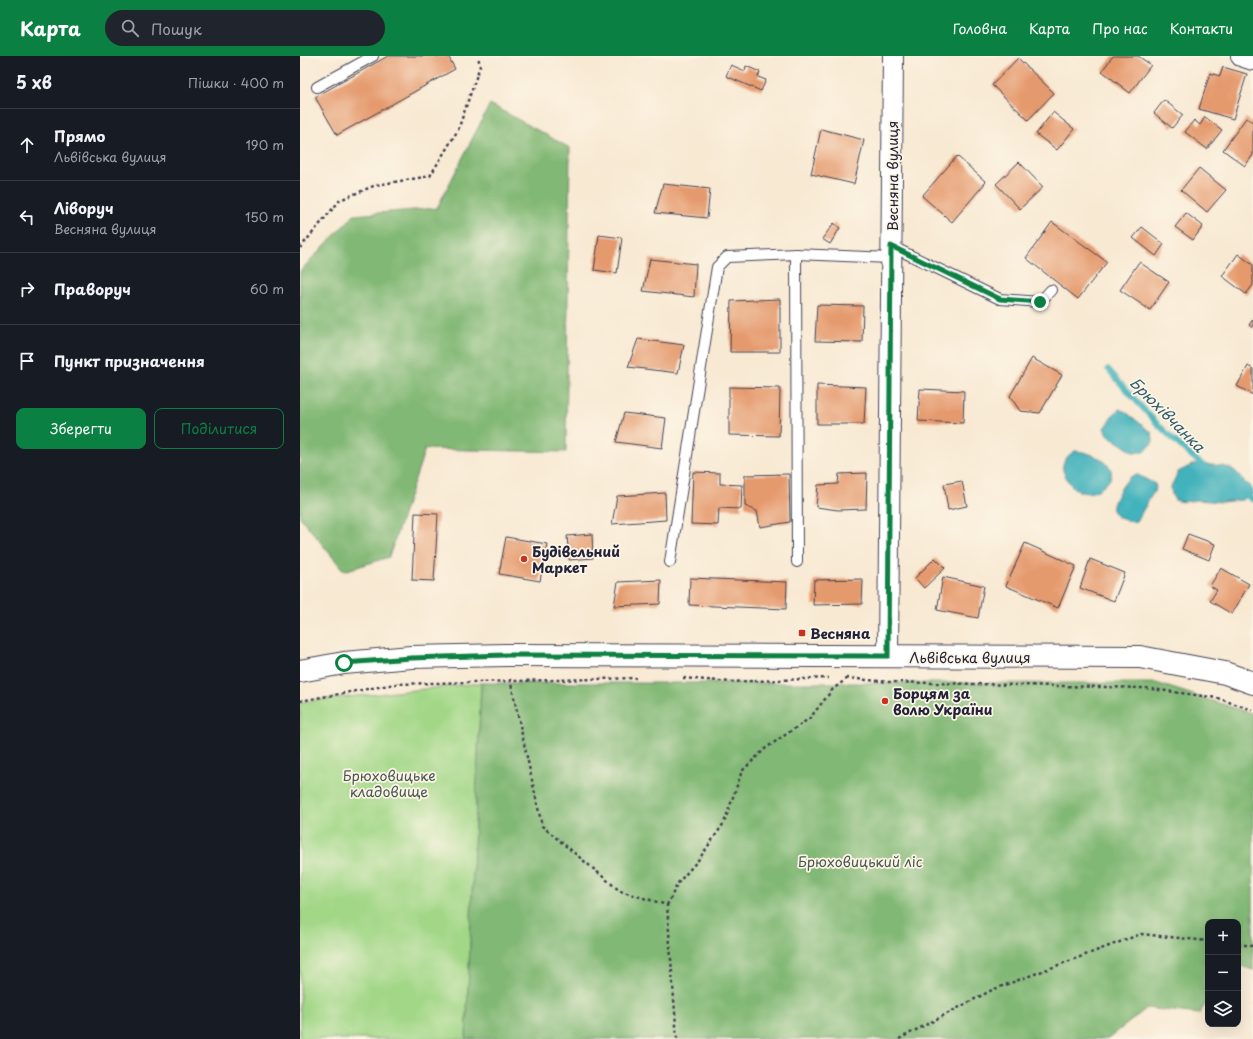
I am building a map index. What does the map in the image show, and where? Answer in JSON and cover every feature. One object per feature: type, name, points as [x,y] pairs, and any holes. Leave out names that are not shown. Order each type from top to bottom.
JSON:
[{"type":"main road","name":"Львівська вулиця","points":[[300,671],[351,662],[411,658],[506,655],[1140,657],[1225,673],[1253,683]]},
{"type":"street","name":"Весняна вулиця","points":[[888,656],[893,56]]},
{"type":"street","points":[[1241,56],[1253,60]]},
{"type":"lane","points":[[317,88],[373,56]]},
{"type":"lane","points":[[670,562],[717,267],[727,257],[891,252],[1000,299],[1040,302],[1051,290]]},
{"type":"lane","points":[[796,254],[797,562]]},
{"type":"path","points":[[300,248],[340,200],[376,185],[430,176],[458,130],[480,66],[478,56]]},
{"type":"path","points":[[506,655],[510,680],[542,826],[620,891],[667,906]]},
{"type":"path","points":[[300,701],[395,684],[642,677]]},
{"type":"path","points":[[680,677],[730,682],[832,678]]},
{"type":"path","points":[[840,678],[889,682],[1145,688],[1217,698],[1253,710]]},
{"type":"path","points":[[677,1039],[667,906],[678,883],[699,859],[724,823],[742,771],[766,748],[810,718],[833,689],[848,678]]},
{"type":"path","points":[[899,1039],[992,990],[1141,934],[1205,941]]},
{"type":"path","points":[[1241,944],[1253,946]]},
{"type":"green space","points":[[490,104],[570,148],[566,452],[425,449],[389,557],[344,571],[300,517],[300,271],[354,215],[437,208]]},
{"type":"green space","name":"Брюховицьке кладовище","points":[[481,683],[466,1039],[300,1039],[300,702]]},
{"type":"green space","name":"Брюховицький ліс","points":[[481,683],[1156,683],[1253,714],[1253,970],[1241,966],[1241,919],[1205,919],[1205,1005],[1199,1014],[1147,1008],[1108,1039],[466,1039]]},
{"type":"water","points":[[1119,409],[1126,412],[1152,433],[1153,442],[1145,452],[1133,452],[1107,435],[1104,428]]},
{"type":"water","points":[[1075,451],[1096,457],[1108,466],[1111,471],[1111,477],[1106,484],[1089,493],[1078,491],[1069,483],[1063,467],[1069,455]]},
{"type":"water","points":[[1194,464],[1227,467],[1235,471],[1246,484],[1251,487],[1253,494],[1242,500],[1221,502],[1197,500],[1183,502],[1175,500],[1172,495],[1171,487],[1178,472]]},
{"type":"water","points":[[1138,475],[1155,484],[1156,488],[1139,517],[1133,522],[1117,516],[1113,512],[1113,504],[1126,481],[1132,476]]},
{"type":"building","points":[[388,56],[448,56],[455,69],[337,135],[315,97]]},
{"type":"building","points":[[1113,56],[1138,56],[1151,65],[1130,93],[1102,71]]},
{"type":"building","points":[[1018,58],[1054,93],[1028,120],[992,85]]},
{"type":"building","points":[[731,65],[745,71],[746,66],[760,72],[758,77],[766,80],[761,91],[726,76]]},
{"type":"building","points":[[1223,67],[1247,74],[1233,119],[1199,109],[1210,73],[1220,76]]},
{"type":"building","points":[[1164,100],[1183,115],[1172,128],[1154,113]]},
{"type":"building","points":[[1053,112],[1074,129],[1057,150],[1036,134]]},
{"type":"building","points":[[1205,117],[1222,130],[1207,149],[1185,132],[1194,120],[1200,125]]},
{"type":"building","points":[[1246,118],[1253,122],[1253,155],[1245,166],[1223,150]]},
{"type":"building","points":[[821,129],[864,140],[854,184],[811,174]]},
{"type":"building","points":[[957,156],[986,182],[952,222],[922,196]]},
{"type":"building","points":[[1019,162],[1043,187],[1020,209],[996,184]]},
{"type":"building","points":[[1199,168],[1226,190],[1207,212],[1181,190]]},
{"type":"building","points":[[663,184],[710,189],[707,218],[655,213]]},
{"type":"building","points":[[1186,213],[1203,226],[1193,240],[1175,227]]},
{"type":"building","points":[[1052,222],[1107,262],[1078,299],[1026,258]]},
{"type":"building","points":[[834,223],[840,228],[830,244],[822,239]]},
{"type":"building","points":[[1142,227],[1164,244],[1156,256],[1133,238]]},
{"type":"building","points":[[599,235],[622,238],[617,273],[594,270]]},
{"type":"building","points":[[1238,254],[1253,265],[1253,285],[1246,294],[1222,276]]},
{"type":"building","points":[[650,259],[696,264],[694,297],[643,291]]},
{"type":"building","points":[[1139,262],[1169,282],[1150,310],[1120,290]]},
{"type":"building","points":[[780,299],[780,352],[730,352],[731,301]]},
{"type":"building","points":[[817,305],[863,306],[862,342],[815,341]]},
{"type":"building","points":[[1253,319],[1253,328],[1249,325]]},
{"type":"building","points":[[638,339],[684,345],[678,373],[628,367]]},
{"type":"building","points":[[1032,358],[1062,375],[1040,413],[1020,411],[1010,396]]},
{"type":"building","points":[[1248,366],[1253,369],[1253,395],[1237,386]]},
{"type":"building","points":[[817,385],[866,387],[864,424],[817,424]]},
{"type":"building","points":[[729,387],[780,388],[779,436],[729,435]]},
{"type":"building","points":[[920,389],[964,391],[963,423],[918,421]]},
{"type":"building","points":[[624,413],[666,418],[662,448],[616,442]]},
{"type":"building","points":[[693,472],[720,473],[720,484],[742,485],[741,509],[719,508],[718,525],[691,524]]},
{"type":"building","points":[[867,473],[866,509],[838,510],[816,507],[818,485],[838,484],[839,474]]},
{"type":"building","points":[[789,474],[790,522],[760,527],[757,511],[745,506],[745,475]]},
{"type":"building","points":[[962,481],[967,506],[948,510],[944,484]]},
{"type":"building","points":[[665,493],[666,520],[612,524],[617,496]]},
{"type":"building","points":[[415,513],[438,514],[434,581],[412,580]]},
{"type":"building","points":[[592,534],[593,558],[569,560],[567,536]]},
{"type":"building","points":[[1188,534],[1215,544],[1209,560],[1182,549]]},
{"type":"building","points":[[506,537],[547,544],[540,581],[499,574]]},
{"type":"building","points":[[1025,543],[1076,566],[1058,608],[1006,586]]},
{"type":"building","points":[[935,558],[945,568],[924,588],[915,578]]},
{"type":"building","points":[[1090,559],[1125,573],[1114,601],[1080,588]]},
{"type":"building","points":[[1221,568],[1249,584],[1232,614],[1210,601],[1217,590],[1210,586]]},
{"type":"building","points":[[943,577],[984,586],[978,618],[937,610]]},
{"type":"building","points":[[690,578],[787,582],[786,609],[689,605]]},
{"type":"building","points":[[863,579],[862,604],[813,605],[814,580]]},
{"type":"building","points":[[661,580],[660,604],[614,606],[618,582]]},
{"type":"waterway","name":"Брюхівчанка","points":[[1108,369],[1143,409],[1168,434],[1208,469]]},
{"type":"waterway","name":"Брюхівчанка","points":[[1243,493],[1253,500]]},
{"type":"place","name":"Будівельний Маркет","points":[[524,559]]},
{"type":"place","name":"Весняна","points":[[802,633]]},
{"type":"place","name":"Борцям за волю України","points":[[885,701]]},
{"type":"route","points":[[344,663],[411,658],[506,655],[888,656],[891,246],[1000,299],[1040,302]]}]
